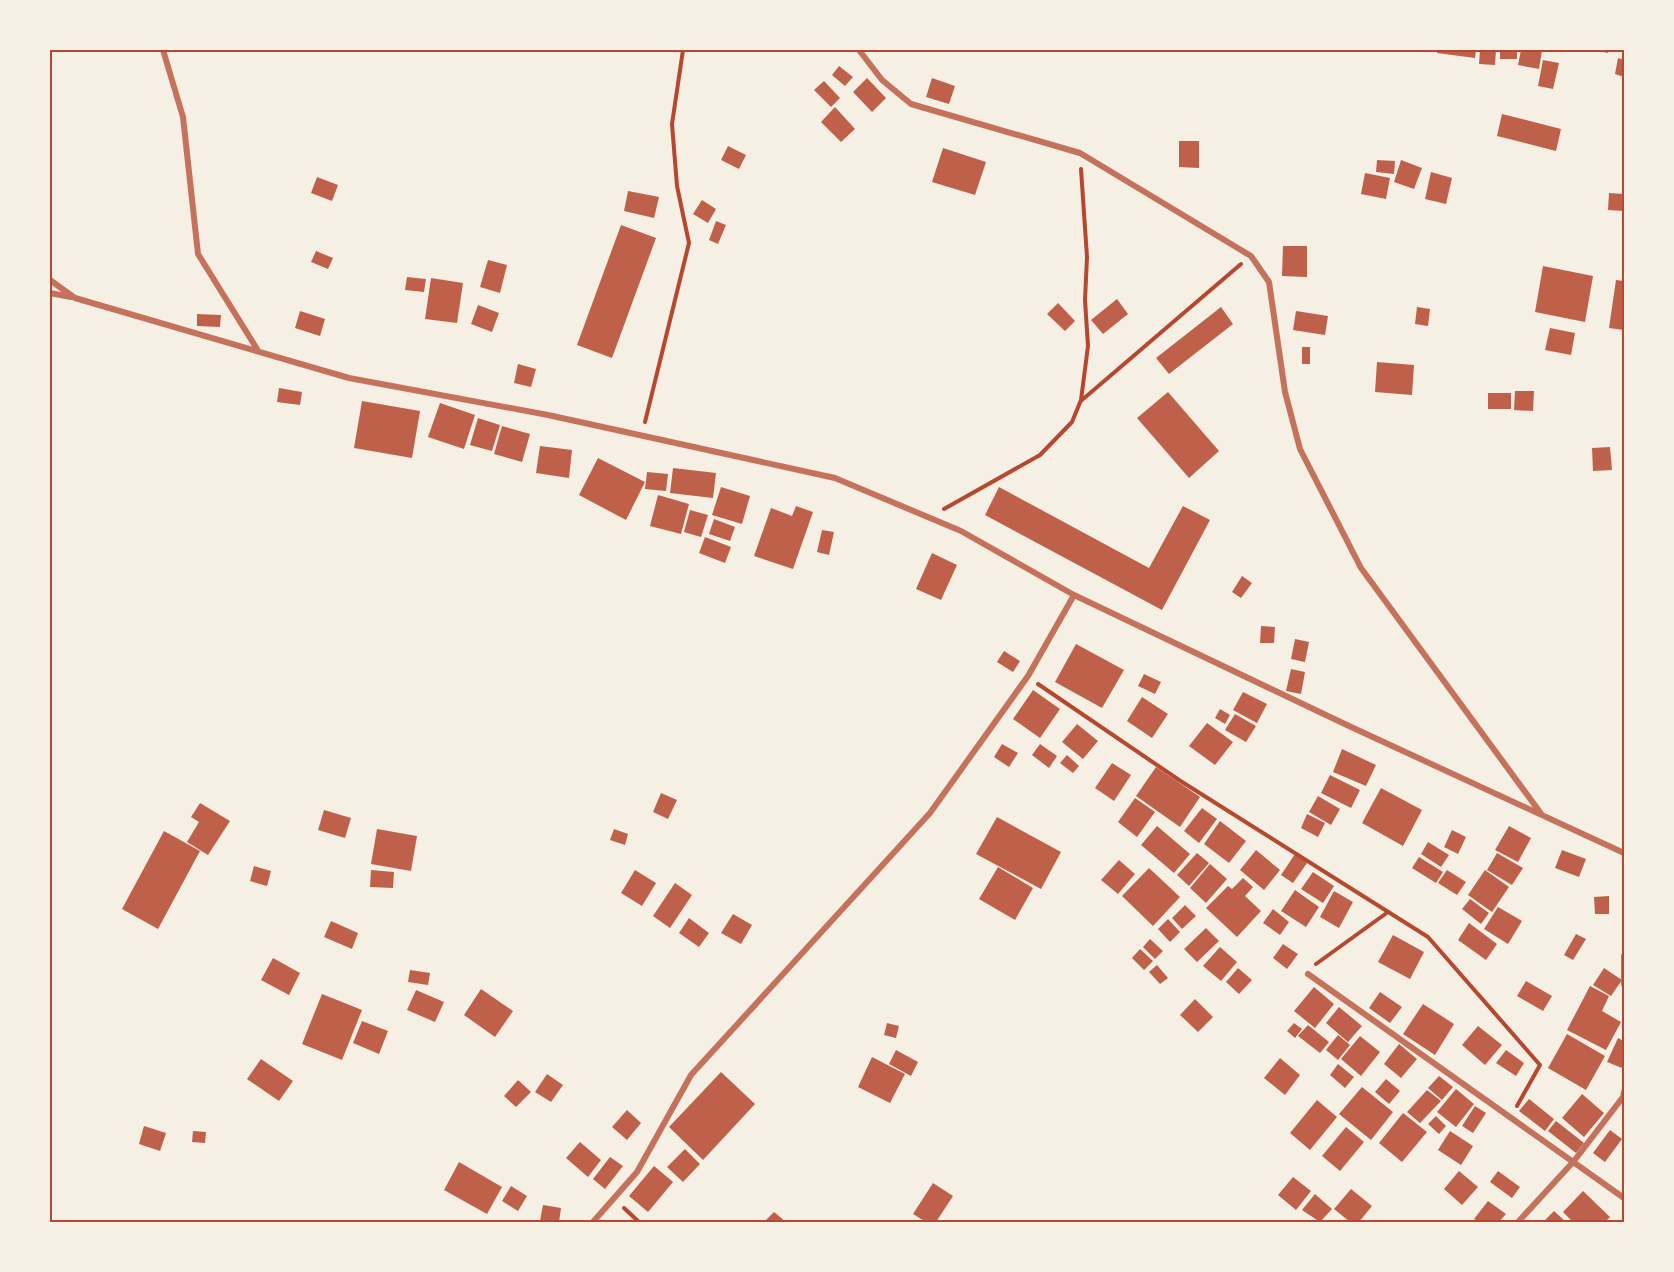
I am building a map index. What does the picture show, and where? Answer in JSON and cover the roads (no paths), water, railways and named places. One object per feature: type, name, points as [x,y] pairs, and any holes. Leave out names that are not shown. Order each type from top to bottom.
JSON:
[{"type":"street","points":[[164,50],[183,117],[198,254],[257,350]]},
{"type":"street","points":[[859,50],[882,80],[911,104],[1080,153],[1251,256],[1269,282],[1285,392],[1300,449],[1361,568],[1542,815]]},
{"type":"street","points":[[50,280],[75,298]]},
{"type":"street","points":[[50,293],[75,298],[349,378],[641,436],[835,478],[961,531],[1074,595],[1624,853]]},
{"type":"street","points":[[593,1222],[615,1200],[637,1172],[691,1075],[930,813],[1028,676],[1074,595]]},
{"type":"street","points":[[1624,956],[1624,984]]},
{"type":"street","points":[[1308,974],[1624,1198]]},
{"type":"street","points":[[1518,1222],[1574,1161],[1623,1098],[1624,1092]]}]
